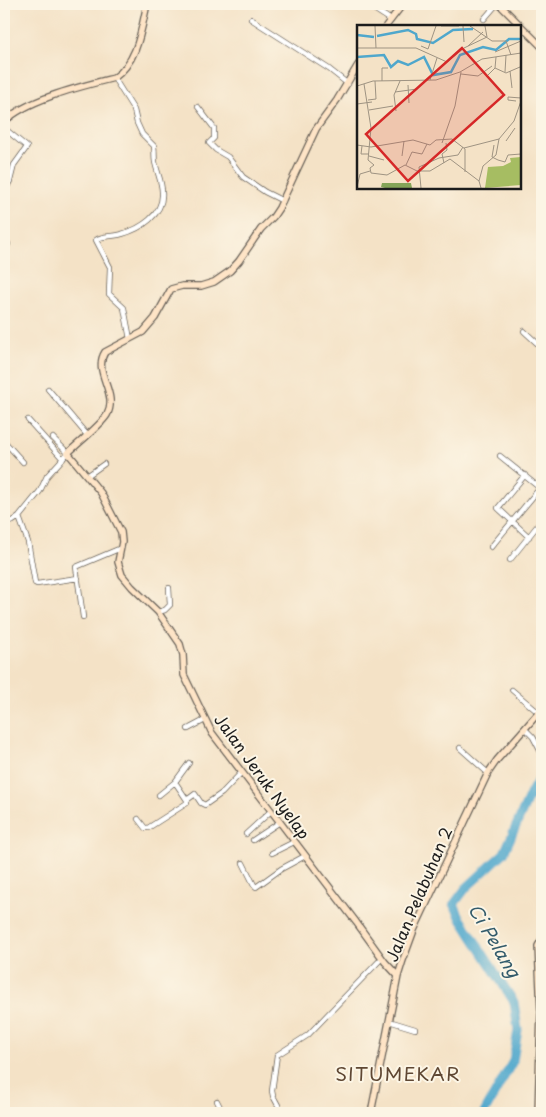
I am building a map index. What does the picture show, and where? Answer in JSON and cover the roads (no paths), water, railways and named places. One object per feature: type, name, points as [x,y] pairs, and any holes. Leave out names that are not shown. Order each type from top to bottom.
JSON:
[{"type":"street","points":[[4,122],[11,115],[31,105],[71,90],[114,78],[124,69],[135,50],[147,4]]},
{"type":"street","points":[[387,25],[403,4]]},
{"type":"street","points":[[484,19],[498,4],[519,25]]},
{"type":"street","points":[[371,7],[391,20]]},
{"type":"street","points":[[251,19],[329,69],[348,84]]},
{"type":"street","points":[[521,26],[542,47]]},
{"type":"street","points":[[4,524],[19,517],[40,491],[47,476],[105,418],[110,396],[102,369],[103,355],[110,348],[143,332],[151,323],[171,289],[206,284],[230,272],[261,229],[273,218],[283,201],[316,129],[348,84],[357,67]]},
{"type":"street","points":[[114,78],[134,110],[140,131],[154,146],[154,160],[162,192],[159,205],[145,224],[133,231],[116,236],[100,237],[96,240],[110,267],[109,294],[124,308],[130,339]]},
{"type":"street","points":[[198,107],[214,128],[214,138],[209,143],[211,146],[228,157],[243,177],[265,192],[283,201]]},
{"type":"street","points":[[4,128],[27,148],[14,165],[10,181],[4,192]]},
{"type":"street","points":[[4,238],[8,244],[4,251]]},
{"type":"street","points":[[524,331],[538,344],[542,343]]},
{"type":"street","points":[[48,389],[87,435]]},
{"type":"street","points":[[28,420],[63,459]]},
{"type":"street","points":[[53,438],[68,453]]},
{"type":"street","points":[[4,441],[24,462]]},
{"type":"street","name":"Jalan Jeruk Nyelap","points":[[68,453],[101,493],[122,535],[118,562],[122,575],[158,612],[180,644],[183,655],[184,675],[217,741],[382,958],[398,976]]},
{"type":"street","points":[[491,547],[541,488],[500,456]]},
{"type":"street","points":[[87,476],[104,464]]},
{"type":"street","points":[[525,475],[498,507],[500,512],[529,537]]},
{"type":"street","points":[[19,517],[28,542],[35,583],[78,578]]},
{"type":"street","points":[[510,560],[542,520]]},
{"type":"street","points":[[83,616],[75,569],[78,565],[121,548]]},
{"type":"street","points":[[158,612],[165,610],[170,605],[169,588]]},
{"type":"street","points":[[512,690],[541,711]]},
{"type":"street","name":"Jalan Pelabuhan 2","points":[[370,1113],[398,976],[414,930],[488,773],[497,760],[541,711]]},
{"type":"street","points":[[188,729],[205,720]]},
{"type":"street","points":[[524,729],[534,738],[542,754]]},
{"type":"street","points":[[460,748],[488,773]]},
{"type":"street","points":[[159,795],[175,782],[189,764]]},
{"type":"street","points":[[138,818],[147,828],[167,817],[196,794],[201,804],[205,805],[222,793],[241,773]]},
{"type":"street","points":[[175,782],[187,800]]},
{"type":"street","points":[[246,834],[271,811]]},
{"type":"street","points":[[253,840],[280,822]]},
{"type":"street","points":[[272,853],[294,842]]},
{"type":"street","points":[[243,863],[256,887],[281,869],[305,856]]},
{"type":"street","points":[[538,1113],[541,1012],[538,946],[542,938]]},
{"type":"street","points":[[277,1113],[279,1106],[272,1091],[277,1056],[308,1035],[382,958]]},
{"type":"street","points":[[389,1021],[415,1028]]},
{"type":"street","points":[[217,1101],[223,1113]]},
{"type":"waterway","name":"Ci Pelang","points":[[484,1113],[513,1061],[518,1030],[514,1002],[461,919],[454,904],[466,888],[504,853],[531,792],[542,773]]},
{"type":"district","name":"SITUMEKAR","points":[[398,1073]]}]
